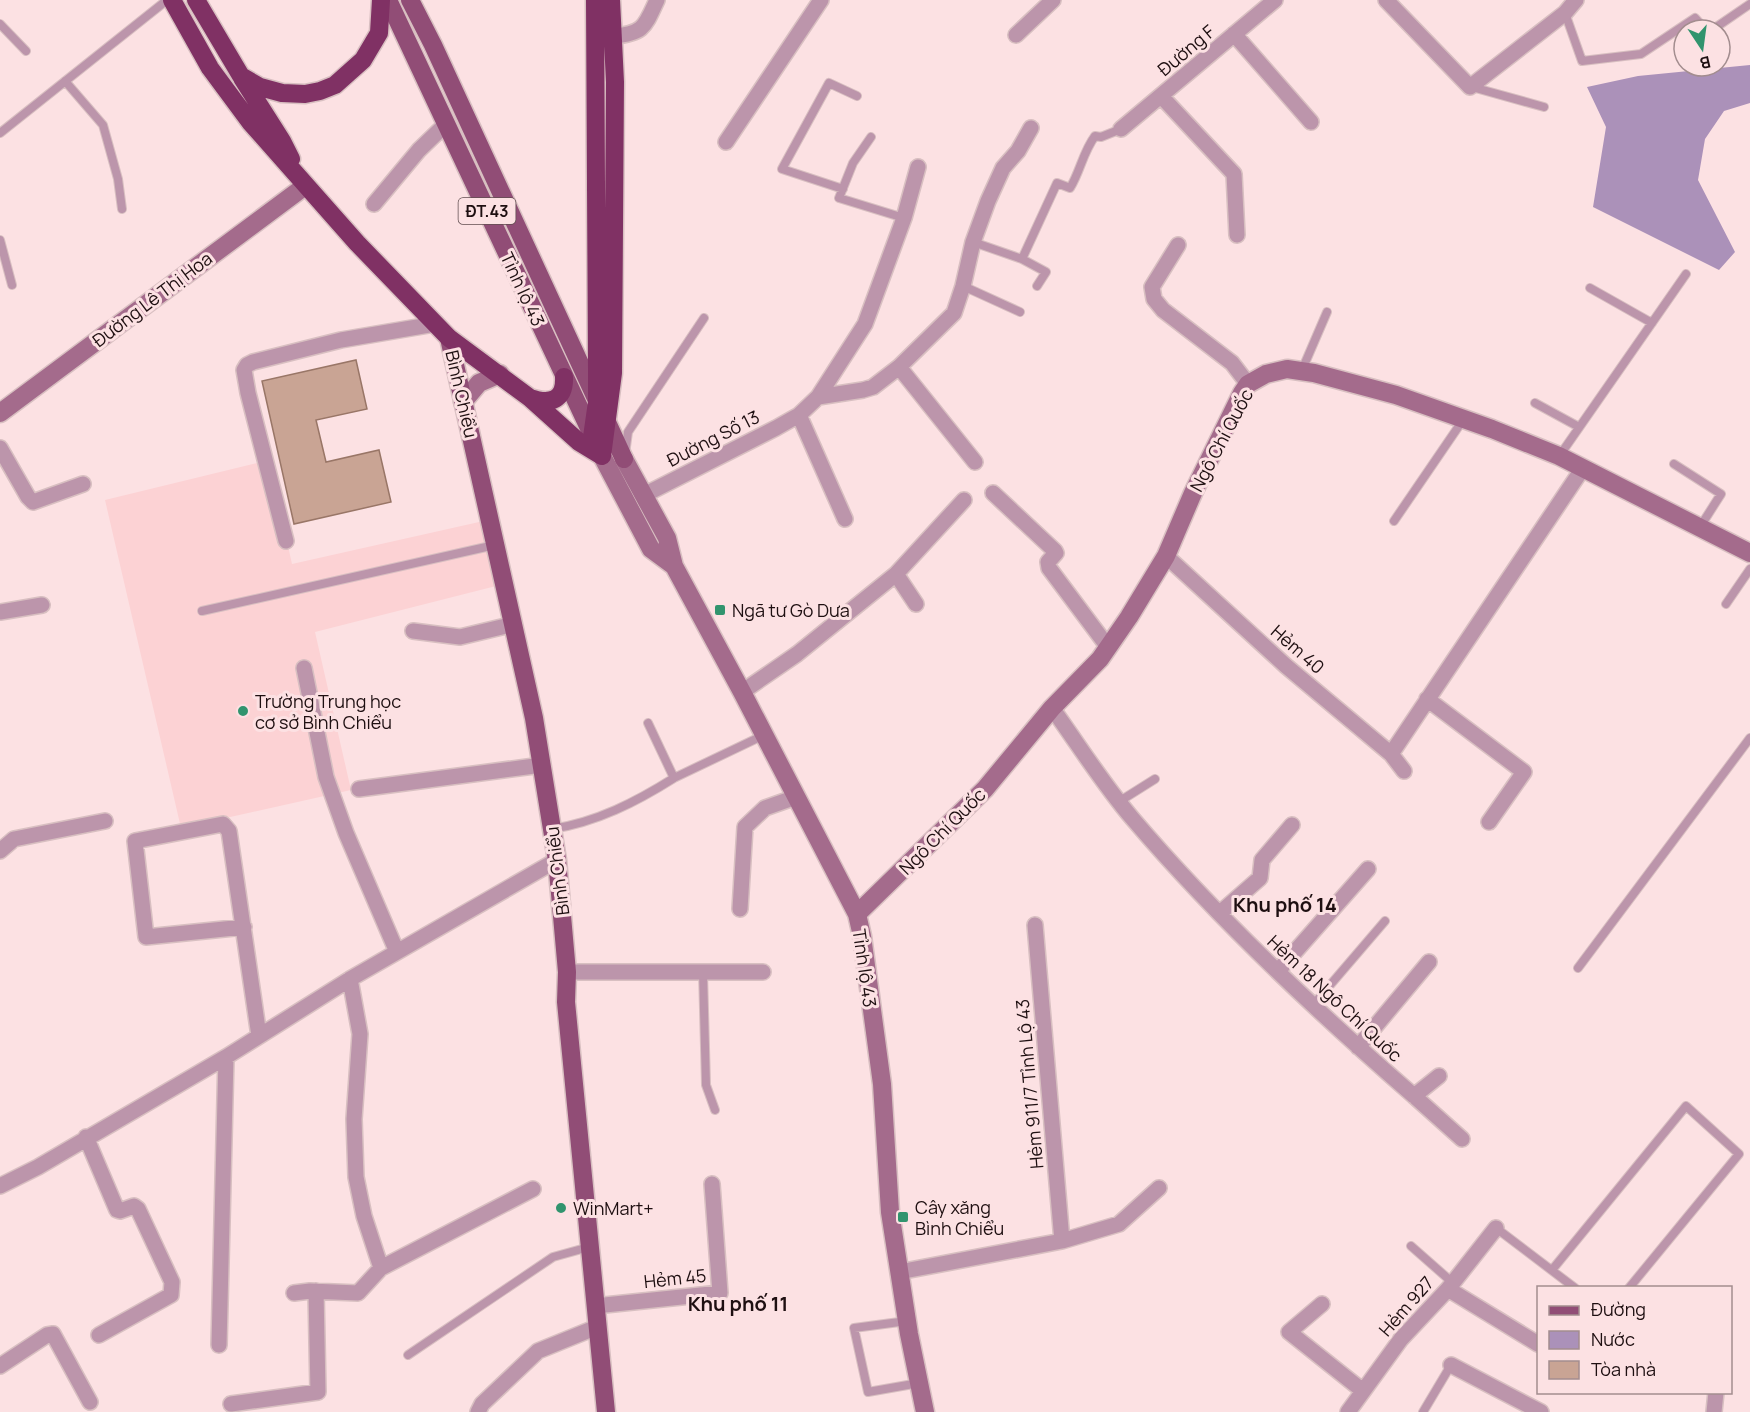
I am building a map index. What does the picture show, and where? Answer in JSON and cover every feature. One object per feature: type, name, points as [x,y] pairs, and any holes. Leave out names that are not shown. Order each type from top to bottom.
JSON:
[{"type":"highway","points":[[170,0],[210,68],[250,122],[303,183]]},
{"type":"highway","points":[[196,0],[282,141],[303,183]]},
{"type":"highway","points":[[241,76],[260,87],[282,93],[305,94],[335,85],[363,60],[372,47],[379,33],[381,0]]},
{"type":"highway","points":[[592,436],[597,402],[595,0]]},
{"type":"highway","points":[[602,456],[612,380],[614,306],[615,82],[611,0]]},
{"type":"highway","name":"ĐT.43","points":[[303,183],[357,243],[449,338],[500,374],[579,442],[602,456]]},
{"type":"highway","points":[[530,398],[550,401],[558,397],[563,392],[564,376]]},
{"type":"main road","name":"Tỉnh lộ 43","points":[[388,0],[602,456],[651,549],[674,566]]},
{"type":"main road","name":"Tỉnh lộ 43","points":[[410,0],[433,45],[607,424],[667,538],[674,566],[857,914],[882,1084],[890,1212],[907,1321],[925,1412]]},
{"type":"main road","name":"Đường Lê Thị Hoa","points":[[0,413],[303,183]]},
{"type":"main road","name":"Bình Chiểu","points":[[449,338],[534,718],[557,860],[567,972],[566,1002],[606,1412]]},
{"type":"main road","name":"Ngô Chí Quốc","points":[[857,914],[978,796],[1052,708],[1100,659],[1166,556],[1193,493],[1248,384],[1266,374],[1287,369],[1314,373],[1396,395],[1464,419],[1559,456],[1749,549]]},
{"type":"main road","points":[[463,402],[479,383],[500,374]]},
{"type":"street","points":[[613,36],[634,34],[642,29],[657,0]]},
{"type":"street","points":[[726,142],[821,0]]},
{"type":"street","points":[[1016,35],[1053,0]]},
{"type":"street","name":"Đường F","points":[[1121,129],[1275,0]]},
{"type":"street","points":[[1386,0],[1470,87],[1570,4]]},
{"type":"street","points":[[1234,34],[1311,122]]},
{"type":"street","points":[[1161,96],[1234,174],[1237,235]]},
{"type":"street","points":[[374,204],[419,150],[446,124]]},
{"type":"street","points":[[818,397],[873,387],[898,367],[954,313],[963,286],[972,242],[1003,168],[1018,151],[1030,128]]},
{"type":"street","name":"Đường Số 13","points":[[644,495],[799,415],[818,397],[865,324],[904,218],[918,167]]},
{"type":"street","points":[[1178,245],[1152,287],[1154,299],[1169,315],[1232,363],[1248,384]]},
{"type":"street","points":[[286,541],[248,393],[244,370],[247,365],[340,340],[435,324]]},
{"type":"street","points":[[898,367],[975,462]]},
{"type":"street","points":[[799,415],[845,519]]},
{"type":"street","points":[[0,448],[33,502],[83,484]]},
{"type":"street","points":[[1391,754],[1583,468]]},
{"type":"street","points":[[993,494],[1055,550],[1056,553],[1048,562],[1049,568],[1108,646]]},
{"type":"street","points":[[742,692],[806,648],[896,574],[964,500]]},
{"type":"street","name":"Hẻm 40","points":[[1166,556],[1286,666],[1391,754],[1404,771]]},
{"type":"street","points":[[896,574],[915,604]]},
{"type":"street","points":[[0,612],[42,605]]},
{"type":"street","points":[[413,631],[460,637],[514,624]]},
{"type":"street","points":[[304,668],[326,777],[346,833],[397,952]]},
{"type":"street","points":[[1428,699],[1524,772],[1489,822]]},
{"type":"street","name":"Hẻm 18 Ngô Chí Quốc","points":[[1052,708],[1131,817],[1257,954],[1462,1139]]},
{"type":"street","points":[[359,789],[542,765]]},
{"type":"street","points":[[740,909],[745,827],[765,808],[796,797]]},
{"type":"street","points":[[0,851],[14,839],[105,821]]},
{"type":"street","points":[[244,927],[146,937],[135,841],[223,824],[229,831],[244,927],[259,1036]]},
{"type":"street","points":[[1220,913],[1260,878],[1262,860],[1292,825]]},
{"type":"street","points":[[0,1186],[38,1167],[226,1057],[350,979],[557,860]]},
{"type":"street","points":[[1278,971],[1368,869]]},
{"type":"street","name":"Hẻm 911/7 Tỉnh Lộ 43","points":[[1035,925],[1062,1241]]},
{"type":"street","points":[[1358,1047],[1429,962]]},
{"type":"street","points":[[567,972],[763,972]]},
{"type":"street","points":[[350,979],[360,1034],[354,1119],[356,1177],[363,1216],[381,1268]]},
{"type":"street","points":[[219,1345],[226,1057]]},
{"type":"street","points":[[1414,1096],[1439,1076]]},
{"type":"street","points":[[86,1137],[117,1210],[134,1206],[138,1209],[172,1282],[171,1295],[99,1335]]},
{"type":"street","name":"Hẻm 45","points":[[595,1305],[720,1293],[712,1184]]},
{"type":"street","points":[[899,1272],[1062,1241],[1119,1224],[1160,1188]]},
{"type":"street","points":[[294,1293],[316,1291],[358,1293],[381,1268],[533,1189]]},
{"type":"street","name":"Hẻm 927","points":[[1348,1412],[1401,1339],[1450,1286],[1496,1228]]},
{"type":"street","points":[[1450,1286],[1537,1343]]},
{"type":"street","points":[[231,1404],[318,1392],[316,1291]]},
{"type":"street","points":[[1322,1304],[1289,1332],[1363,1391]]},
{"type":"street","points":[[478,1412],[482,1404],[538,1351],[597,1327]]},
{"type":"street","points":[[0,1366],[47,1335],[53,1334],[90,1401]]},
{"type":"street","points":[[1451,1365],[1541,1412]]},
{"type":"street","points":[[1714,1412],[1716,1394]]},
{"type":"lane","points":[[0,133],[170,0]]},
{"type":"lane","points":[[1570,4],[1582,61],[1641,54],[1672,33]]},
{"type":"lane","points":[[1730,18],[1750,4]]},
{"type":"lane","points":[[0,24],[26,51]]},
{"type":"lane","points":[[65,81],[103,125],[118,179],[122,209]]},
{"type":"lane","points":[[843,189],[782,169],[829,83],[857,96]]},
{"type":"lane","points":[[1470,87],[1544,107]]},
{"type":"lane","points":[[1022,259],[1057,183],[1070,188],[1095,136],[1101,137],[1121,129]]},
{"type":"lane","points":[[871,137],[853,163],[839,198],[904,218]]},
{"type":"lane","points":[[0,240],[12,285]]},
{"type":"lane","points":[[972,242],[1022,259],[1046,272],[1037,286]]},
{"type":"lane","points":[[1559,456],[1686,274]]},
{"type":"lane","points":[[963,286],[1020,312]]},
{"type":"lane","points":[[1590,288],[1652,322]]},
{"type":"lane","points":[[1302,371],[1327,312]]},
{"type":"lane","points":[[624,459],[628,432],[704,318]]},
{"type":"lane","points":[[1535,403],[1579,427]]},
{"type":"lane","points":[[1394,521],[1464,419]]},
{"type":"lane","points":[[1674,464],[1721,494],[1700,527]]},
{"type":"lane","points":[[202,611],[496,545]]},
{"type":"lane","points":[[1726,604],[1750,569]]},
{"type":"lane","points":[[648,723],[674,778]]},
{"type":"lane","points":[[552,829],[576,825],[615,810],[674,778],[764,735]]},
{"type":"lane","points":[[1578,968],[1750,738]]},
{"type":"lane","points":[[1120,801],[1155,779]]},
{"type":"lane","points":[[1313,1005],[1385,921]]},
{"type":"lane","points":[[703,972],[706,1085],[715,1110]]},
{"type":"lane","points":[[1552,1270],[1686,1106],[1739,1154],[1630,1286]]},
{"type":"lane","points":[[1496,1228],[1574,1286]]},
{"type":"lane","points":[[408,1356],[553,1257],[589,1246]]},
{"type":"lane","points":[[1411,1246],[1450,1286]]},
{"type":"lane","points":[[907,1321],[854,1328],[868,1392],[919,1383]]},
{"type":"lane","points":[[1424,1412],[1451,1365]]},
{"type":"shaded area","name":"Trường Trung học cơ sở Bình Chiểu","points":[[269,460],[292,564],[488,520],[500,585],[315,632],[351,790],[181,828],[105,500]]},
{"type":"water","points":[[1750,65],[1750,103],[1724,111],[1705,139],[1698,180],[1735,252],[1719,270],[1593,207],[1606,127],[1587,87],[1638,76],[1672,73],[1672,78],[1732,78],[1732,67]]},
{"type":"building","points":[[356,360],[367,409],[316,420],[326,462],[379,450],[391,502],[294,524],[262,381]]},
{"type":"place","name":"Ngã tư Gò Dưa","points":[[720,610]]},
{"type":"place","name":"Trường Trung học cơ sở Bình Chiểu","points":[[243,711]]},
{"type":"place","name":"WinMart+","points":[[561,1208]]},
{"type":"place","name":"Cây xăng Bình Chiểu","points":[[903,1217]]},
{"type":"district","name":"Khu phố 14","points":[[1285,904]]},
{"type":"district","name":"Khu phố 11","points":[[738,1303]]}]
